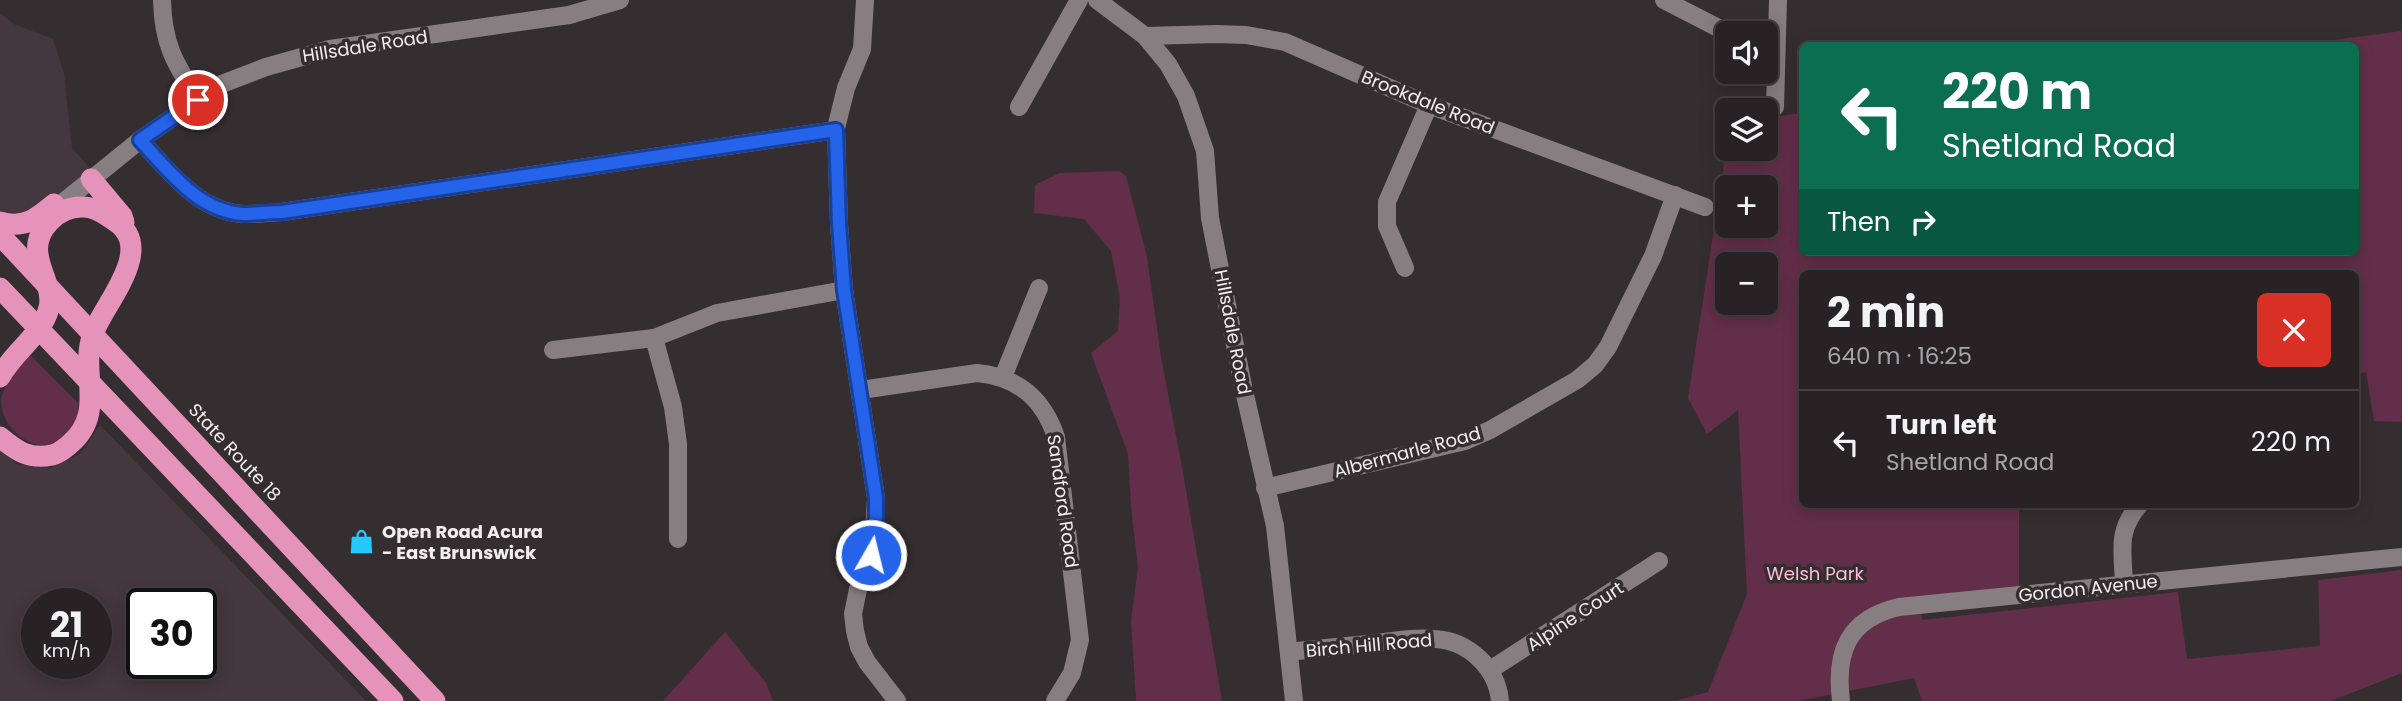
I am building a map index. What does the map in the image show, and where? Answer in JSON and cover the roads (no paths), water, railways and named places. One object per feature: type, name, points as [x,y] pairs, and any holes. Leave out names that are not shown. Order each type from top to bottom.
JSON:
[{"type":"highway","points":[[0,437],[16,451],[40,457],[60,453],[77,438],[88,419],[92,385],[89,359],[93,334],[118,290],[128,265],[129,238],[122,216],[91,179]]},
{"type":"highway","points":[[0,222],[10,225],[27,224],[54,204],[97,210],[126,229]]},
{"type":"highway","points":[[0,377],[5,367],[40,328],[50,306],[48,286],[40,267],[40,237],[47,223],[65,205]]},
{"type":"highway","name":"State Route 18","points":[[0,236],[435,701]]},
{"type":"highway","points":[[0,288],[393,701]]},
{"type":"street","points":[[162,0],[163,26],[172,58],[198,100]]},
{"type":"street","name":"Hillsdale Road","points":[[65,205],[91,179],[140,140],[214,87],[299,56],[330,49],[569,15],[620,0]]},
{"type":"street","points":[[865,0],[862,49],[846,88],[836,130],[844,290],[876,498],[871,555],[854,605],[855,631],[867,662],[897,701]]},
{"type":"street","points":[[1019,107],[1079,0]]},
{"type":"street","name":"Hillsdale Road","points":[[1097,0],[1145,36],[1168,64],[1186,96],[1205,151],[1210,218],[1275,526],[1294,701]]},
{"type":"street","points":[[1664,0],[1715,26]]},
{"type":"street","points":[[1775,21],[1779,0]]},
{"type":"street","name":"Brookdale Road","points":[[1145,36],[1227,34],[1284,42],[1429,105],[1705,207]]},
{"type":"street","points":[[1405,268],[1387,226],[1387,202],[1429,105]]},
{"type":"street","points":[[140,140],[185,189],[215,208],[242,214],[282,212],[836,130]]},
{"type":"street","name":"Albermarle Road","points":[[1265,488],[1465,441],[1490,430],[1577,380],[1595,365],[1608,347],[1653,256],[1675,195]]},
{"type":"street","points":[[1003,377],[1039,288]]},
{"type":"street","points":[[553,350],[654,338],[717,313],[844,290]]},
{"type":"street","points":[[654,338],[673,407],[676,432],[678,539]]},
{"type":"street","name":"Sandford Road","points":[[861,390],[977,373],[1003,377],[1024,388],[1037,400],[1051,421],[1056,437],[1080,640],[1072,673],[1055,701]]},
{"type":"street","points":[[2124,585],[2123,534],[2127,519],[2137,508]]},
{"type":"street","name":"Gordon Avenue","points":[[1841,701],[1839,678],[1844,649],[1860,625],[1885,610],[2402,557]]},
{"type":"street","name":"Alpine Court","points":[[1490,670],[1659,561]]},
{"type":"street","name":"Birch Hill Road","points":[[1289,652],[1437,639],[1460,645],[1490,670]]},
{"type":"street","points":[[1490,670],[1499,686],[1500,701]]},
{"type":"place","name":"Open Road Acura - East Brunswick","points":[[362,541]]},
{"type":"park label","name":"Welsh Park","points":[[1815,573]]}]
